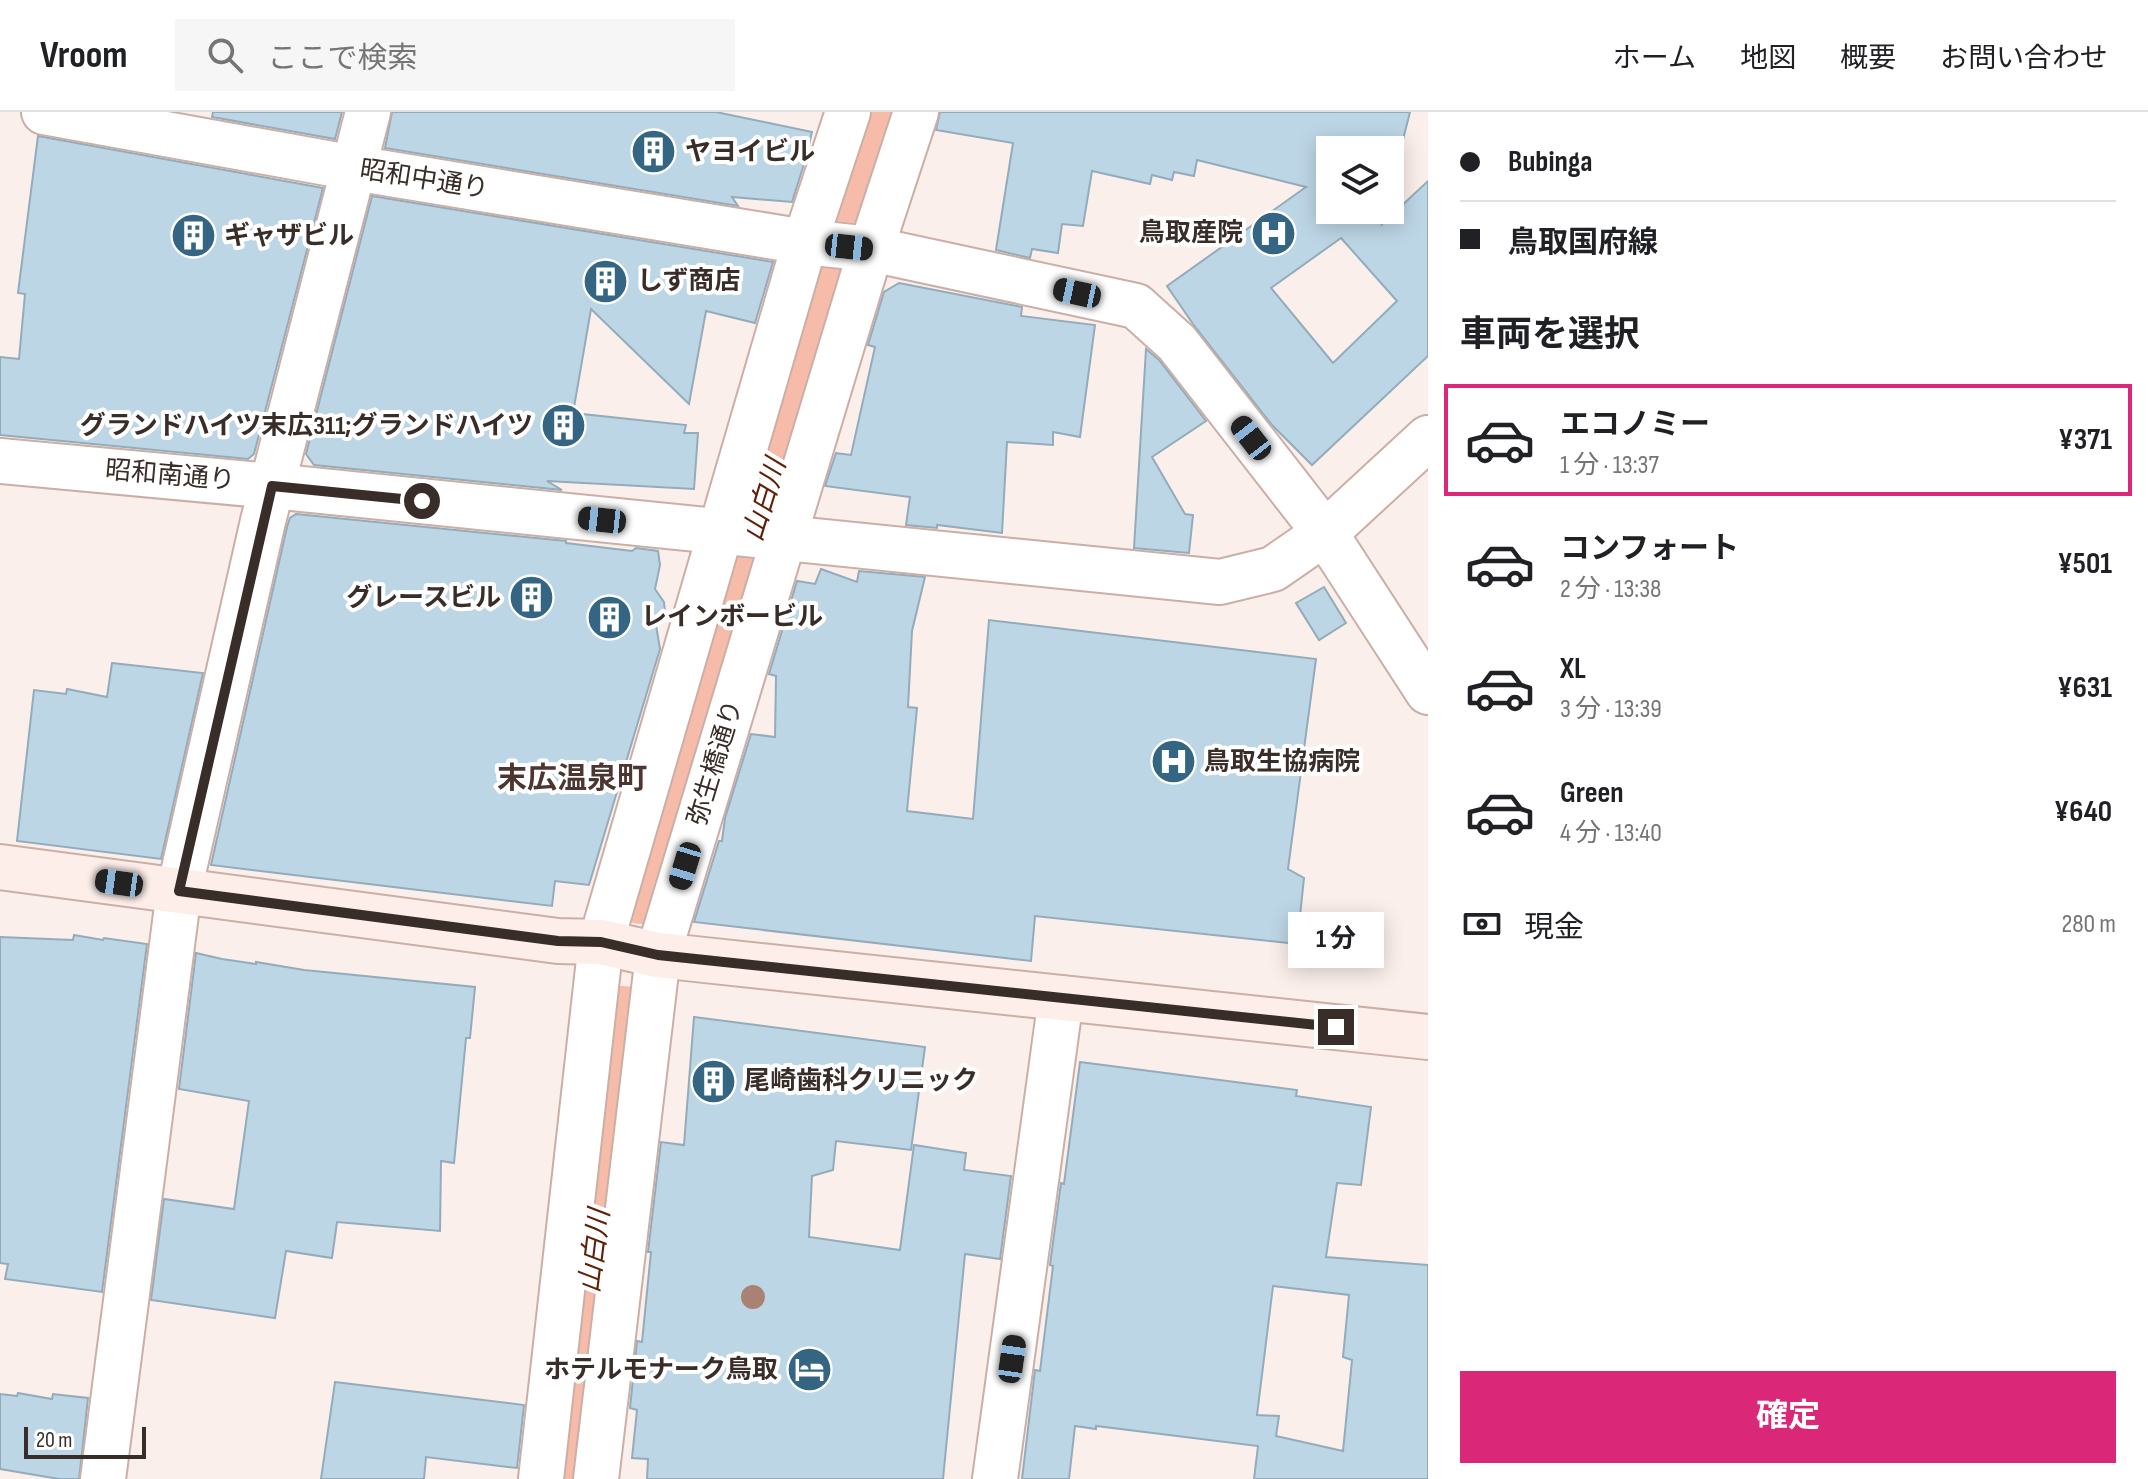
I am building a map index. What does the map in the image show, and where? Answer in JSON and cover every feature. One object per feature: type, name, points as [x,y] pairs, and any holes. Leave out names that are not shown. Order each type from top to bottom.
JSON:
[{"type":"main road","points":[[0,867],[558,941],[601,942],[658,955],[1428,1037]]},
{"type":"street","name":"昭和中通り","points":[[44,112],[354,168],[805,242],[871,249],[1136,306],[1177,343],[1325,533],[1428,692]]},
{"type":"street","points":[[103,1479],[179,891],[272,486],[368,112]]},
{"type":"street","points":[[541,1479],[601,942],[805,242],[848,112]]},
{"type":"street","name":"弥生橋通り","points":[[596,1479],[658,955],[871,249],[916,112]]},
{"type":"street","name":"昭和南通り","points":[[0,461],[1220,582],[1273,569],[1325,533],[1428,438]]},
{"type":"street","points":[[995,1479],[1061,998]]},
{"type":"building","points":[[213,112],[342,112],[335,139],[212,117]]},
{"type":"building","points":[[392,112],[716,112],[812,132],[792,202],[732,197],[738,206],[385,148]]},
{"type":"building","points":[[940,112],[1410,112],[1404,136],[1316,136],[1316,224],[1404,224],[1404,203],[1428,181],[1428,356],[1312,465],[1272,425],[1167,286],[1306,187],[1197,160],[1194,176],[1174,172],[1172,180],[1152,175],[1150,184],[1092,171],[1083,226],[1062,224],[1058,253],[1032,249],[1030,258],[996,250],[1013,143],[936,130]],"holes":[[[1341,238],[1397,301],[1333,363],[1271,288]]]},
{"type":"building","points":[[38,136],[323,188],[254,454],[248,459],[0,435],[0,357],[19,359],[25,294],[18,293]]},
{"type":"building","points":[[372,196],[773,262],[755,323],[706,311],[689,404],[591,309],[573,413],[686,425],[684,433],[698,433],[694,489],[547,481],[562,490],[314,465],[306,454]]},
{"type":"building","points":[[899,283],[1022,307],[1021,316],[1095,325],[1080,437],[1053,432],[1053,445],[1007,442],[1002,533],[937,525],[937,528],[906,525],[910,497],[825,486],[836,453],[851,455],[875,347],[868,345],[884,292]]},
{"type":"building","points":[[1146,349],[1159,360],[1206,421],[1152,457],[1185,514],[1193,515],[1189,553],[1134,548]]},
{"type":"building","points":[[296,514],[566,541],[632,551],[636,548],[658,551],[660,565],[655,589],[664,602],[665,613],[656,625],[660,649],[589,885],[555,881],[552,906],[211,865],[287,527],[290,518]]},
{"type":"building","points":[[821,569],[857,582],[859,571],[925,577],[912,631],[908,707],[917,708],[907,811],[973,819],[989,620],[1316,659],[1288,869],[1304,878],[1297,944],[1035,916],[1031,961],[694,922],[719,841],[722,841],[725,818],[751,734],[775,737],[776,676],[769,674],[797,581],[815,584]]},
{"type":"building","points":[[1324,587],[1346,623],[1319,640],[1296,603]]},
{"type":"building","points":[[112,663],[203,673],[161,859],[17,841],[34,690],[66,694],[67,689],[107,697]]},
{"type":"building","points":[[74,935],[147,944],[102,1292],[5,1279],[8,1264],[0,1263],[0,937],[73,940]]},
{"type":"building","points":[[196,953],[304,970],[475,987],[470,1038],[466,1038],[454,1163],[441,1161],[440,1231],[337,1222],[332,1258],[286,1251],[275,1318],[151,1300],[164,1199],[234,1209],[249,1101],[179,1089]]},
{"type":"building","name":"ホテルモナーク鳥取","points":[[694,1017],[925,1047],[911,1150],[836,1141],[833,1170],[812,1176],[809,1237],[900,1250],[914,1145],[966,1153],[964,1170],[1011,1176],[1000,1259],[965,1254],[943,1479],[647,1479],[648,1459],[632,1458],[637,1410],[630,1408],[637,1341],[642,1342],[651,1252],[648,1252],[661,1142],[684,1145]]},
{"type":"building","points":[[1080,1062],[1297,1090],[1296,1096],[1371,1107],[1361,1185],[1337,1183],[1326,1257],[1428,1265],[1428,1479],[1254,1479],[1258,1446],[1075,1426],[1069,1479],[1022,1479],[1035,1370],[1040,1371],[1061,1183],[1064,1184]],"holes":[[[1273,1286],[1349,1295],[1343,1357],[1352,1360],[1343,1451],[1276,1436],[1279,1416],[1257,1415]]]},
{"type":"building","points":[[335,1382],[524,1405],[517,1468],[426,1457],[424,1479],[321,1479]]},
{"type":"building","points":[[18,1393],[52,1399],[53,1394],[88,1398],[79,1479],[59,1479],[0,1469],[0,1394],[17,1396]]},
{"type":"waterway","name":"山白川","points":[[643,887],[742,564],[887,112]]},
{"type":"waterway","name":"山白川","points":[[567,1479],[623,1023]]},
{"type":"place","name":"ヤヨイビル","points":[[654,152]]},
{"type":"place","name":"鳥取産院","points":[[1274,233]]},
{"type":"place","name":"ギャザビル","points":[[193,236]]},
{"type":"place","name":"しず商店","points":[[606,281]]},
{"type":"place","name":"グランドハイツ末広311;グランドハイツ","points":[[564,426]]},
{"type":"place","name":"グレースビル","points":[[532,598]]},
{"type":"place","name":"レインボービル","points":[[610,617]]},
{"type":"place","name":"鳥取生協病院","points":[[1173,762]]},
{"type":"place","name":"尾崎歯科クリニック","points":[[713,1081]]},
{"type":"place","name":"ホテルモナーク鳥取","points":[[809,1370]]},
{"type":"district","name":"末広温泉町","points":[[572,779]]},
{"type":"route","points":[[422,501],[272,486],[179,891],[558,941],[601,942],[658,955],[1336,1027]]}]
